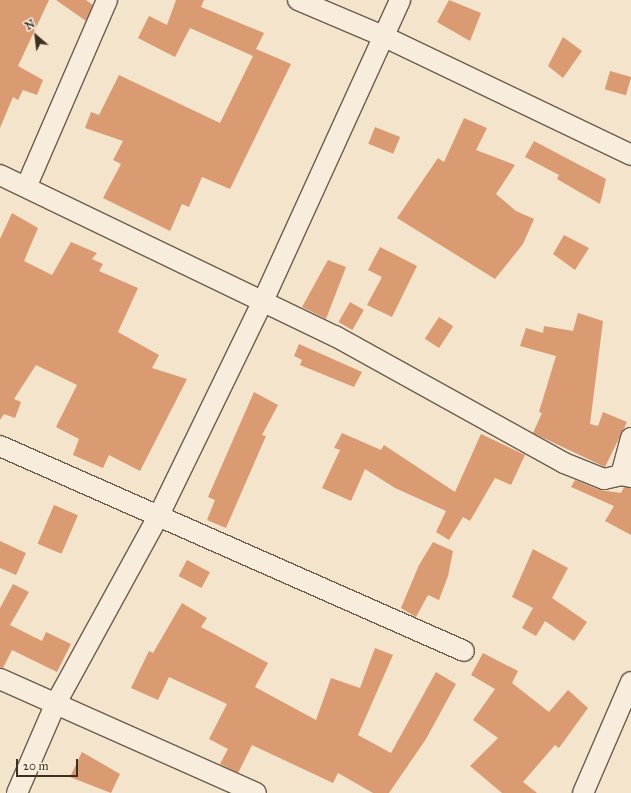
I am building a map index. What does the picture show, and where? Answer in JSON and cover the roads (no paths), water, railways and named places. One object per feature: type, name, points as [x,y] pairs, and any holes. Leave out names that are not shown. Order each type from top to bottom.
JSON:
[{"type":"street","points":[[27,185],[107,0]]},
{"type":"street","points":[[298,0],[384,37],[631,155]]},
{"type":"street","points":[[17,793],[56,703],[159,515],[263,301],[400,0]]},
{"type":"street","points":[[0,175],[27,185],[336,336],[564,463],[604,479],[626,476],[631,438]]},
{"type":"street","points":[[0,446],[464,651]]},
{"type":"street","points":[[0,679],[256,793]]},
{"type":"street","points":[[583,793],[631,682]]}]
